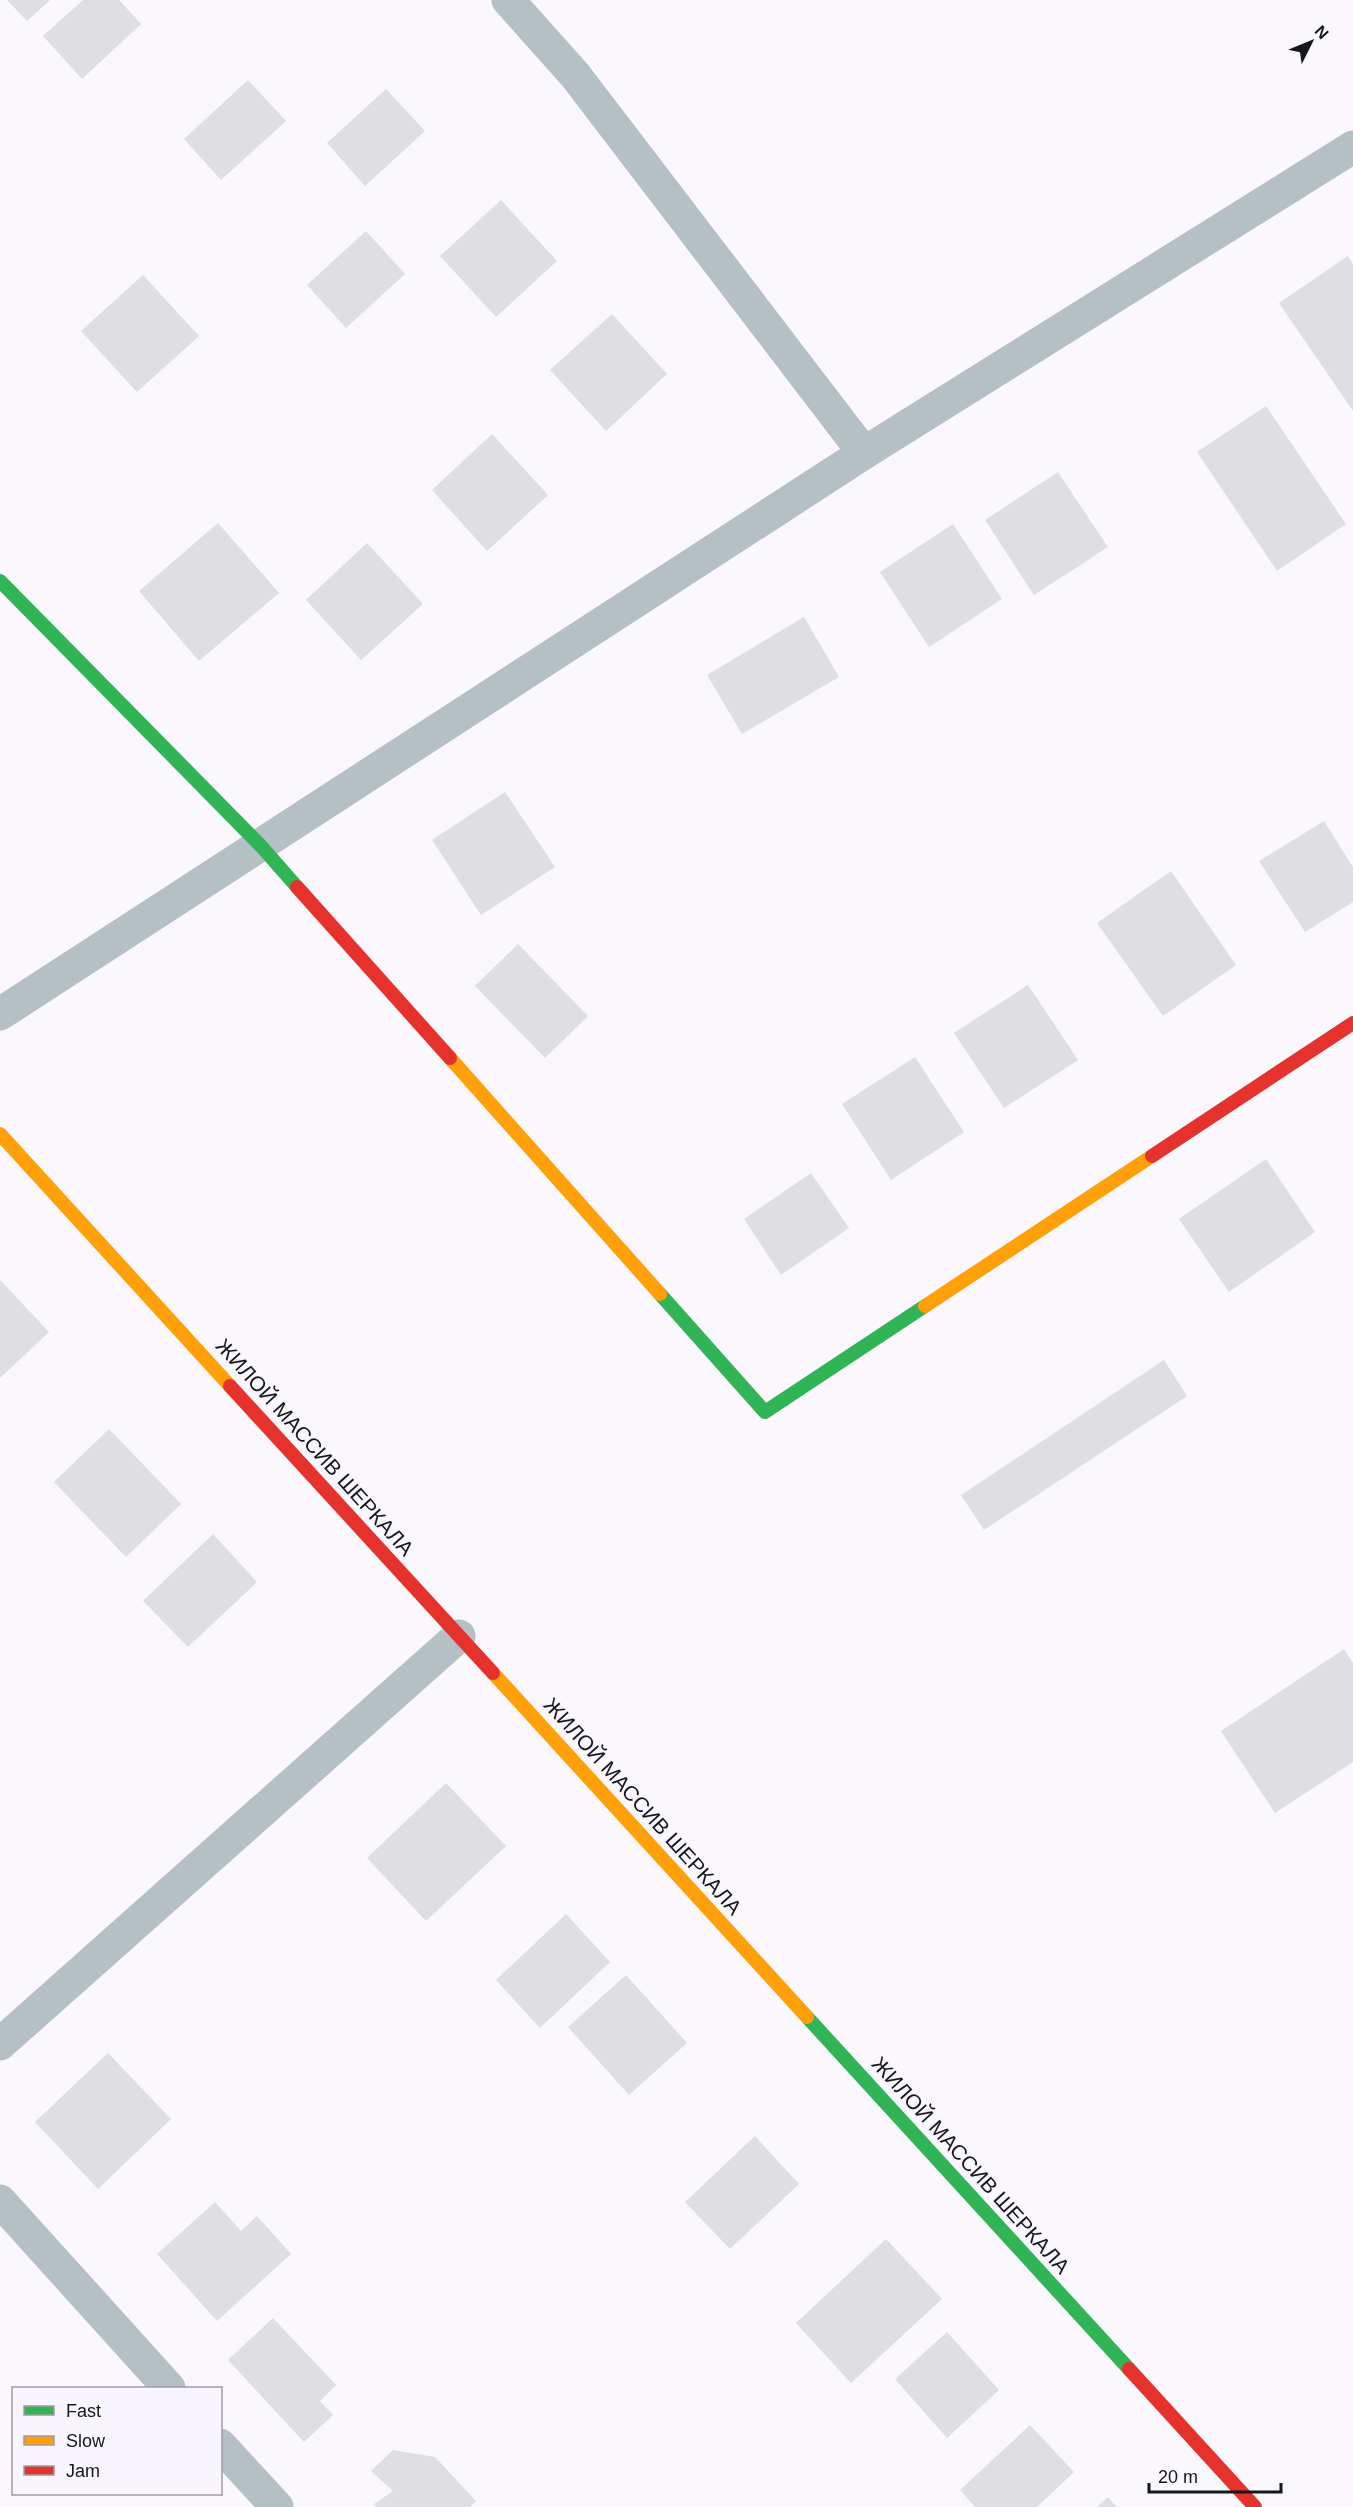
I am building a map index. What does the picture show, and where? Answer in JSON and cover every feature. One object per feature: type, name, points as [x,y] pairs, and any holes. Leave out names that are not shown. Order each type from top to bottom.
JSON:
[{"type":"street","points":[[508,0],[575,75],[864,453]]},
{"type":"street","points":[[0,1014],[864,453],[1353,147]]},
{"type":"street","points":[[0,580],[261,846],[765,1412],[1353,1023]]},
{"type":"street","name":"ЖИЛОЙ МАССИВ ШЕРКАЛА","points":[[0,1134],[1255,2507]]},
{"type":"street","points":[[0,2044],[459,1636]]},
{"type":"street","points":[[0,2201],[169,2387]]},
{"type":"street","points":[[222,2447],[277,2507]]},
{"type":"building","points":[[7,0],[50,0],[27,21]]},
{"type":"building","points":[[83,0],[119,0],[141,24],[82,79],[43,36]]},
{"type":"building","points":[[248,80],[286,121],[221,180],[184,139]]},
{"type":"building","points":[[386,89],[425,131],[365,186],[327,143]]},
{"type":"building","points":[[501,200],[557,261],[496,317],[440,256]]},
{"type":"building","points":[[366,231],[405,274],[346,328],[307,285]]},
{"type":"building","points":[[1348,256],[1353,264],[1353,411],[1279,303]]},
{"type":"building","points":[[143,275],[199,336],[137,392],[81,331]]},
{"type":"building","points":[[612,314],[667,374],[606,431],[550,370]]},
{"type":"building","points":[[1266,406],[1346,524],[1277,571],[1197,452]]},
{"type":"building","points":[[492,434],[548,495],[487,551],[432,490]]},
{"type":"building","points":[[1058,472],[1108,547],[1034,595],[985,520]]},
{"type":"building","points":[[218,523],[279,593],[199,661],[139,591]]},
{"type":"building","points":[[953,524],[1002,599],[929,647],[880,572]]},
{"type":"building","points":[[367,543],[423,604],[361,660],[306,600]]},
{"type":"building","points":[[804,617],[839,677],[742,734],[707,675]]},
{"type":"building","points":[[505,792],[555,867],[481,915],[432,840]]},
{"type":"building","points":[[1324,821],[1353,867],[1353,902],[1305,932],[1259,861]]},
{"type":"building","points":[[1171,871],[1236,965],[1163,1016],[1097,923]]},
{"type":"building","points":[[518,944],[588,1016],[545,1058],[475,986]]},
{"type":"building","points":[[1028,985],[1078,1060],[1004,1108],[954,1033]]},
{"type":"building","points":[[915,1057],[964,1132],[891,1180],[842,1104]]},
{"type":"building","points":[[1266,1159],[1315,1232],[1229,1292],[1179,1219]]},
{"type":"building","points":[[811,1173],[849,1228],[781,1275],[744,1219]]},
{"type":"building","points":[[0,1280],[49,1332],[0,1378]]},
{"type":"building","points":[[1164,1360],[1187,1396],[984,1530],[961,1495]]},
{"type":"building","points":[[109,1429],[181,1504],[126,1557],[54,1482]]},
{"type":"building","points":[[213,1534],[257,1582],[188,1647],[143,1601]]},
{"type":"building","points":[[1344,1649],[1353,1663],[1353,1762],[1275,1813],[1221,1731]]},
{"type":"building","points":[[446,1783],[506,1846],[426,1921],[367,1858]]},
{"type":"building","points":[[566,1914],[610,1962],[540,2028],[496,1980]]},
{"type":"building","points":[[626,1975],[687,2043],[629,2095],[568,2027]]},
{"type":"building","points":[[108,2053],[171,2119],[98,2189],[35,2122]]},
{"type":"building","points":[[755,2136],[799,2184],[730,2249],[685,2202]]},
{"type":"building","points":[[215,2202],[241,2231],[257,2216],[291,2254],[217,2321],[157,2254]]},
{"type":"building","points":[[886,2239],[942,2299],[851,2383],[796,2323]]},
{"type":"building","points":[[273,2318],[336,2385],[320,2401],[333,2415],[304,2442],[228,2360]]},
{"type":"building","points":[[947,2332],[999,2390],[947,2438],[895,2379]]},
{"type":"building","points":[[1030,2425],[1074,2472],[1037,2507],[975,2507],[960,2490]]},
{"type":"building","points":[[393,2450],[435,2457],[476,2501],[470,2507],[376,2507],[374,2504],[393,2491],[371,2471]]},
{"type":"building","points":[[1108,2497],[1117,2507],[1097,2507]]},
{"type":"traffic: fast","points":[[0,581],[261,846],[297,887]]},
{"type":"traffic: fast","points":[[660,1294],[765,1412],[925,1306]]},
{"type":"traffic: fast","points":[[807,2017],[1129,2369]]},
{"type":"traffic: slow","points":[[450,1058],[660,1294]]},
{"type":"traffic: slow","points":[[0,1134],[230,1386]]},
{"type":"traffic: slow","points":[[925,1306],[1152,1156]]},
{"type":"traffic: slow","points":[[493,1673],[807,2017]]},
{"type":"traffic: jam","points":[[297,887],[450,1058]]},
{"type":"traffic: jam","points":[[1152,1156],[1353,1023]]},
{"type":"traffic: jam","points":[[230,1386],[493,1673]]},
{"type":"traffic: jam","points":[[1129,2369],[1255,2507]]}]
